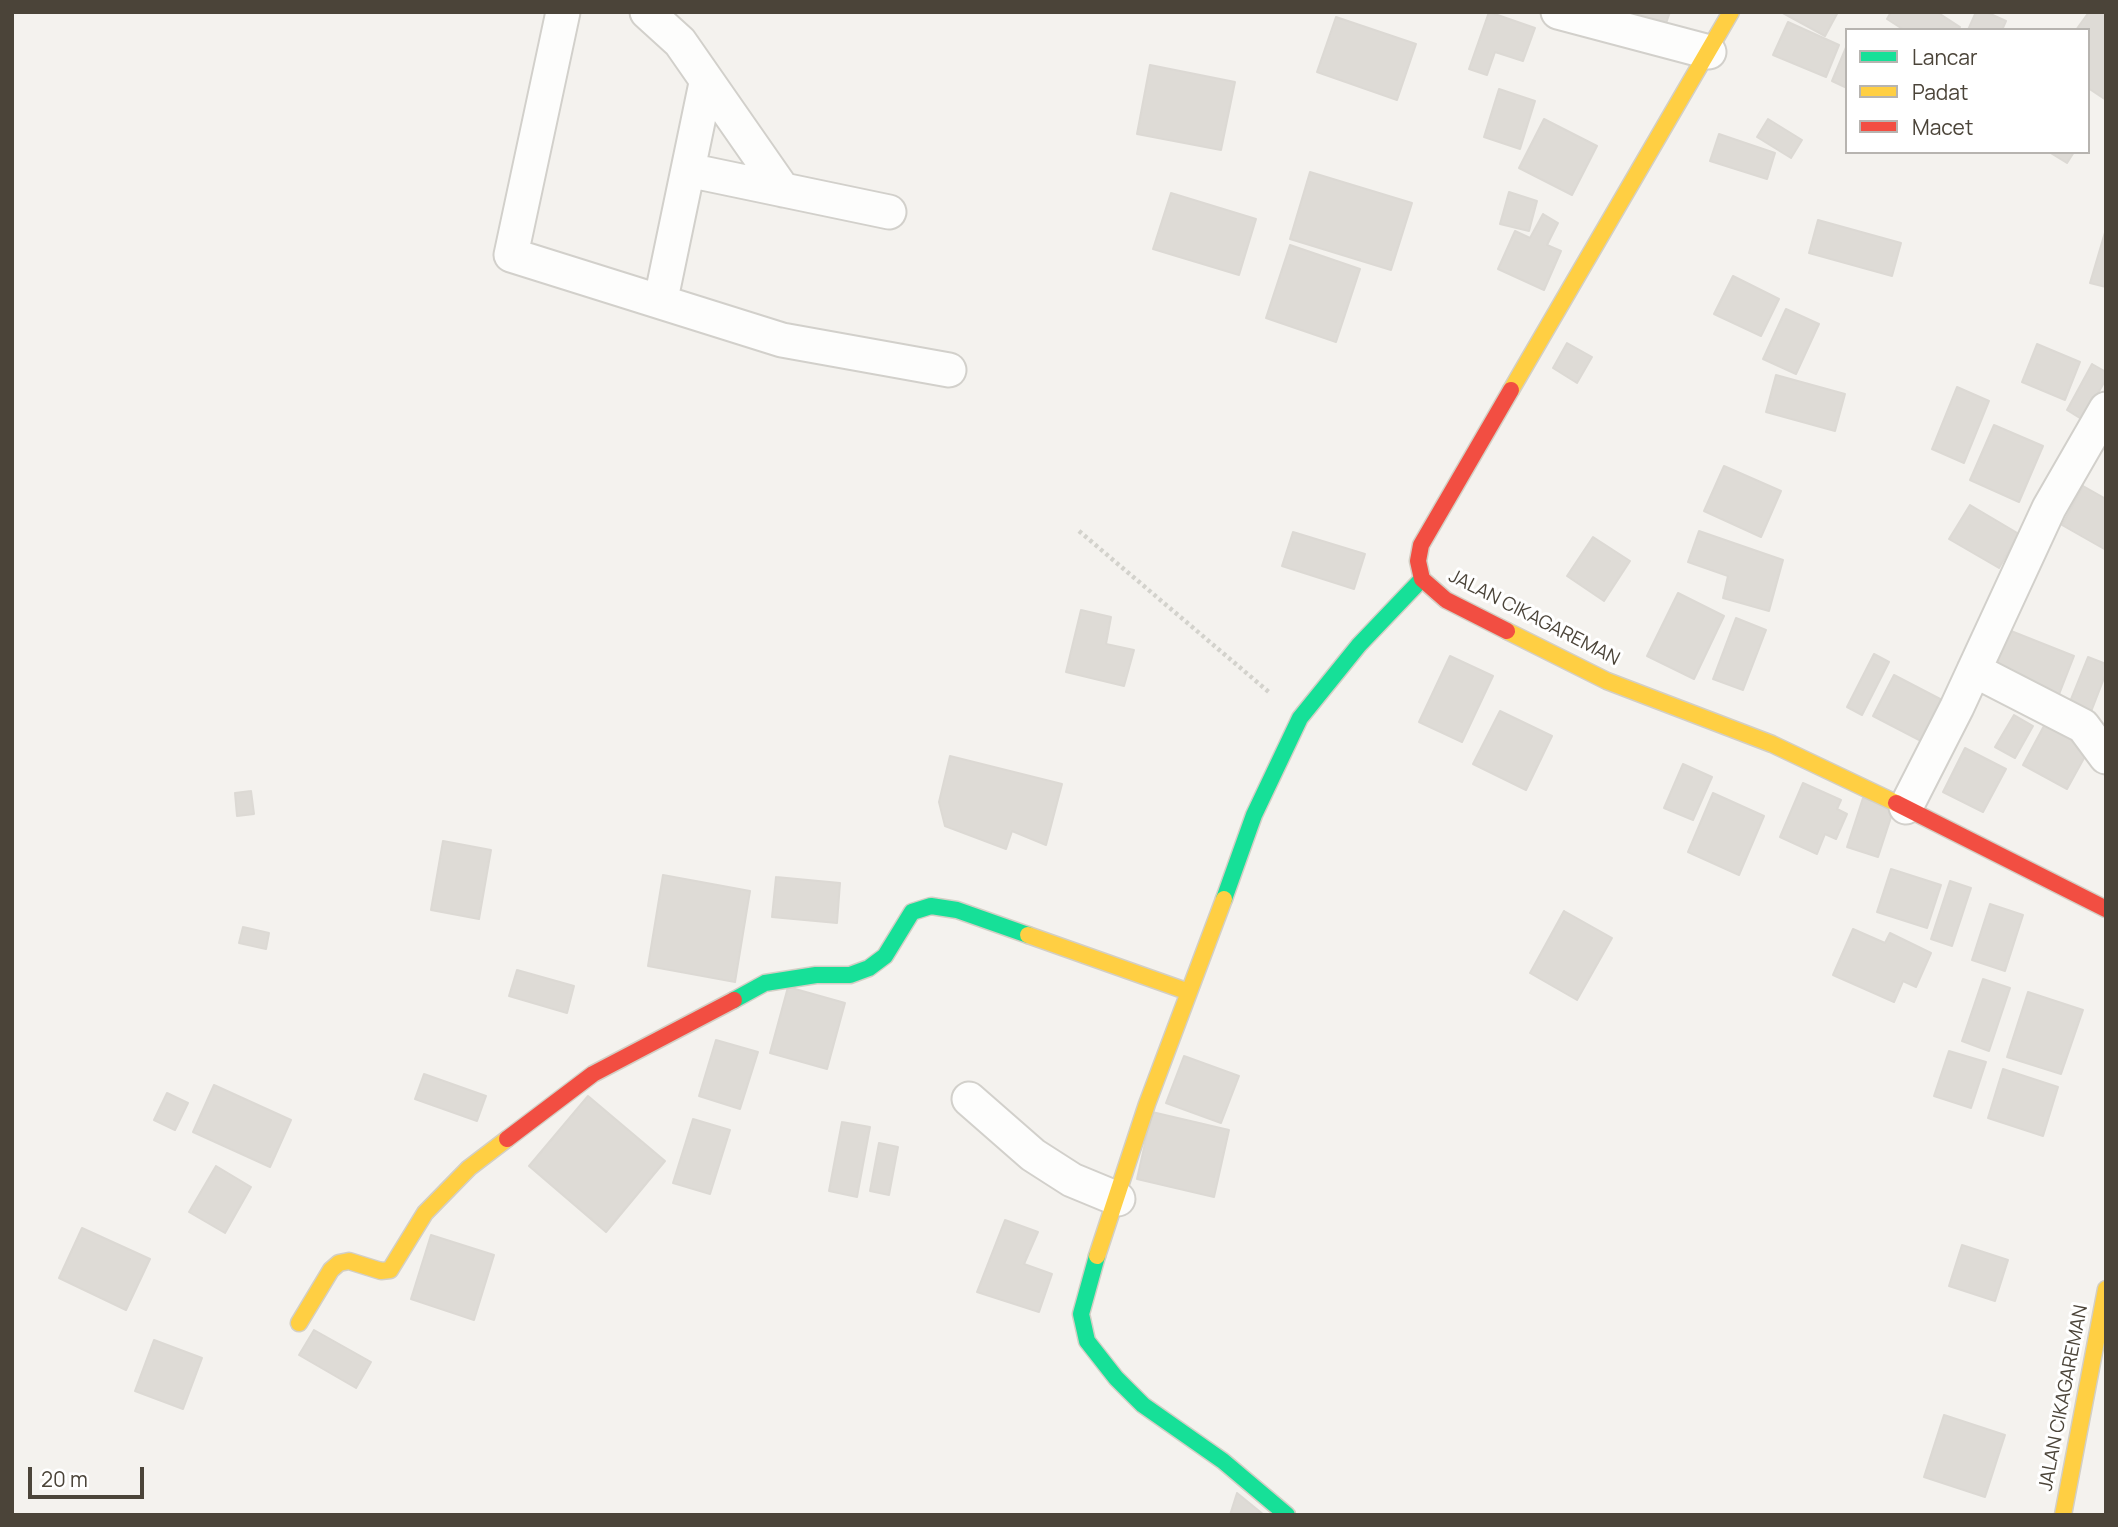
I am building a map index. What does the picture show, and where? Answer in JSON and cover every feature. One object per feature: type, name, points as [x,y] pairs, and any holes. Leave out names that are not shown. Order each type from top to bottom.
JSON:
[{"type":"street","points":[[564,12],[511,255],[661,299],[782,340],[948,370]]},
{"type":"street","points":[[648,12],[680,42],[783,190]]},
{"type":"street","points":[[1558,12],[1709,52]]},
{"type":"street","name":"JALAN CIKAGAREMAN","points":[[1731,12],[1421,545],[1418,561],[1422,579],[1447,600],[1607,681],[1772,744],[1906,807],[2106,909]]},
{"type":"street","points":[[661,299],[706,83]]},
{"type":"street","points":[[688,170],[889,212]]},
{"type":"street","points":[[1906,807],[1974,670],[2049,508],[2106,408]]},
{"type":"street","points":[[1286,1515],[1223,1461],[1143,1405],[1087,1341],[1081,1314],[1084,1296],[1147,1104],[1254,815],[1278,759],[1300,718],[1359,645],[1422,579]]},
{"type":"street","points":[[1974,670],[2082,726],[2106,757]]},
{"type":"street","points":[[299,1323],[331,1270],[349,1261],[381,1271],[390,1270],[425,1213],[469,1168],[593,1074],[765,983],[816,975],[850,975],[869,968],[885,956],[912,912],[931,906],[957,911],[1189,992]]},
{"type":"street","points":[[969,1099],[1033,1155],[1072,1180],[1118,1199]]},
{"type":"street","name":"JALAN CIKAGAREMAN","points":[[2063,1515],[2100,1355],[2106,1289]]},
{"type":"path","points":[[1079,531],[1300,718]]},
{"type":"building","points":[[1489,12],[1535,28],[1523,61],[1495,52],[1487,75],[1469,69]]},
{"type":"building","points":[[1621,12],[1670,12],[1664,29]]},
{"type":"building","points":[[1781,12],[1838,12],[1825,36]]},
{"type":"building","points":[[1891,12],[1937,12],[1960,27],[1901,28],[1887,19]]},
{"type":"building","points":[[1976,12],[1986,12],[2006,21],[2003,28],[1969,28]]},
{"type":"building","points":[[2089,12],[2106,12],[2106,100],[2090,89],[2090,28],[2077,28]]},
{"type":"building","points":[[1336,17],[1416,44],[1397,100],[1317,72]]},
{"type":"building","points":[[1788,22],[1839,45],[1826,77],[1773,55]]},
{"type":"building","points":[[1845,50],[1845,87],[1832,81]]},
{"type":"building","points":[[1150,65],[1235,82],[1221,150],[1137,134]]},
{"type":"building","points":[[1499,89],[1535,101],[1520,149],[1484,137]]},
{"type":"building","points":[[1544,119],[1597,146],[1572,195],[1519,168]]},
{"type":"building","points":[[1768,119],[1802,140],[1791,158],[1757,137]]},
{"type":"building","points":[[1719,134],[1775,153],[1767,179],[1710,161]]},
{"type":"building","points":[[2052,154],[2073,154],[2067,163]]},
{"type":"building","points":[[1310,172],[1412,203],[1391,270],[1290,239]]},
{"type":"building","points":[[1509,192],[1537,201],[1529,231],[1500,224]]},
{"type":"building","points":[[1171,193],[1256,219],[1239,275],[1153,249]]},
{"type":"building","points":[[1543,214],[1558,223],[1547,245],[1561,251],[1544,290],[1498,269],[1515,231],[1530,238]]},
{"type":"building","points":[[1818,220],[1901,243],[1892,276],[1809,253]]},
{"type":"building","points":[[2106,229],[2106,287],[2090,283]]},
{"type":"building","points":[[1290,245],[1360,269],[1336,342],[1266,318]]},
{"type":"building","points":[[1733,276],[1779,299],[1761,336],[1714,314]]},
{"type":"building","points":[[1786,309],[1819,324],[1796,374],[1763,359]]},
{"type":"building","points":[[1567,343],[1592,357],[1577,383],[1553,368]]},
{"type":"building","points":[[2037,344],[2080,362],[2065,400],[2022,382]]},
{"type":"building","points":[[2092,364],[2106,372],[2106,379],[2083,420],[2067,410]]},
{"type":"building","points":[[1776,375],[1845,394],[1835,431],[1766,412]]},
{"type":"building","points":[[1957,387],[1989,401],[1964,463],[1932,449]]},
{"type":"building","points":[[1994,425],[2043,446],[2019,502],[1970,480]]},
{"type":"building","points":[[1724,466],[1781,491],[1761,537],[1704,511]]},
{"type":"building","points":[[2083,486],[2106,499],[2106,550],[2062,525]]},
{"type":"building","points":[[1970,505],[2019,534],[1999,568],[1949,539]]},
{"type":"building","points":[[1699,531],[1783,560],[1769,611],[1723,598],[1728,576],[1688,562]]},
{"type":"building","points":[[1293,532],[1365,554],[1354,589],[1282,566]]},
{"type":"building","points":[[1593,537],[1630,561],[1604,601],[1567,576]]},
{"type":"building","points":[[1678,593],[1724,616],[1694,679],[1647,656]]},
{"type":"building","points":[[1081,610],[1111,617],[1106,644],[1134,650],[1124,686],[1066,672]]},
{"type":"building","points":[[1736,618],[1766,630],[1743,690],[1713,679]]},
{"type":"building","points":[[2006,629],[2074,656],[2058,697],[1990,671]]},
{"type":"building","points":[[1874,654],[1889,662],[1862,715],[1847,707]]},
{"type":"building","points":[[1450,656],[1493,676],[1462,742],[1419,722]]},
{"type":"building","points":[[2088,657],[2106,664],[2106,673],[2089,717],[2067,709]]},
{"type":"building","points":[[1894,675],[1944,701],[1923,742],[1873,716]]},
{"type":"building","points":[[1500,711],[1552,736],[1526,790],[1473,764]]},
{"type":"building","points":[[2014,715],[2033,726],[2015,758],[1995,747]]},
{"type":"building","points":[[2045,724],[2089,749],[2067,789],[2023,765]]},
{"type":"building","points":[[1965,748],[2006,769],[1983,812],[1943,792]]},
{"type":"building","points":[[950,756],[1062,784],[1046,845],[1012,831],[1006,849],[945,826],[939,802]]},
{"type":"building","points":[[1683,764],[1712,777],[1693,820],[1664,808]]},
{"type":"building","points":[[1803,783],[1841,800],[1837,809],[1847,814],[1836,839],[1825,834],[1817,854],[1780,837]]},
{"type":"building","points":[[251,791],[254,814],[237,816],[235,793]]},
{"type":"building","points":[[1713,793],[1764,816],[1739,875],[1688,852]]},
{"type":"building","points":[[1863,798],[1894,808],[1878,857],[1847,847]]},
{"type":"building","points":[[443,841],[491,850],[479,919],[431,910]]},
{"type":"building","points":[[1891,869],[1941,885],[1927,928],[1877,912]]},
{"type":"building","points":[[663,875],[750,891],[735,982],[648,966]]},
{"type":"building","points":[[776,877],[840,883],[837,923],[772,917]]},
{"type":"building","points":[[1950,881],[1971,888],[1952,946],[1931,939]]},
{"type":"building","points":[[1990,904],[2023,915],[2005,971],[1972,960]]},
{"type":"building","points":[[1564,911],[1612,938],[1577,1000],[1530,973]]},
{"type":"building","points":[[243,927],[269,933],[266,949],[239,943]]},
{"type":"building","points":[[1853,929],[1885,943],[1890,933],[1931,953],[1916,987],[1903,981],[1894,1002],[1833,975]]},
{"type":"building","points":[[517,970],[574,986],[567,1013],[509,996]]},
{"type":"building","points":[[1983,979],[2010,988],[1989,1051],[1962,1041]]},
{"type":"building","points":[[788,987],[845,1003],[827,1069],[770,1053]]},
{"type":"building","points":[[2028,992],[2083,1010],[2061,1074],[2007,1057]]},
{"type":"building","points":[[716,1040],[758,1052],[740,1109],[699,1096]]},
{"type":"building","points":[[1949,1051],[1986,1062],[1971,1108],[1934,1096]]},
{"type":"building","points":[[1184,1056],[1239,1076],[1221,1123],[1166,1103]]},
{"type":"building","points":[[2003,1069],[2058,1087],[2043,1136],[1988,1118]]},
{"type":"building","points":[[424,1074],[486,1096],[477,1121],[415,1099]]},
{"type":"building","points":[[214,1085],[291,1120],[270,1167],[193,1132]]},
{"type":"building","points":[[167,1093],[188,1103],[175,1130],[154,1120]]},
{"type":"building","points":[[588,1096],[665,1161],[606,1232],[529,1166]]},
{"type":"building","points":[[1152,1112],[1229,1130],[1214,1197],[1137,1179]]},
{"type":"building","points":[[693,1119],[730,1130],[710,1194],[673,1183]]},
{"type":"building","points":[[842,1122],[870,1127],[857,1197],[829,1191]]},
{"type":"building","points":[[879,1143],[898,1147],[889,1195],[870,1191]]},
{"type":"building","points":[[216,1166],[251,1187],[225,1233],[189,1212]]},
{"type":"building","points":[[1005,1220],[1038,1232],[1024,1264],[1052,1274],[1039,1312],[977,1292]]},
{"type":"building","points":[[82,1228],[150,1259],[126,1310],[59,1278]]},
{"type":"building","points":[[431,1235],[494,1255],[474,1320],[411,1299]]},
{"type":"building","points":[[1962,1245],[2008,1260],[1995,1301],[1949,1286]]},
{"type":"building","points":[[314,1330],[371,1362],[356,1388],[299,1355]]},
{"type":"building","points":[[154,1340],[202,1358],[183,1409],[135,1391]]},
{"type":"building","points":[[1944,1415],[2005,1435],[1985,1497],[1924,1477]]},
{"type":"building","points":[[1237,1493],[1264,1515],[1230,1515]]},
{"type":"traffic: fast","points":[[1224,899],[1254,815],[1300,718],[1359,645],[1422,579]]},
{"type":"traffic: fast","points":[[734,1000],[765,983],[816,975],[850,975],[869,968],[885,956],[912,912],[931,906],[957,910],[1028,935]]},
{"type":"traffic: fast","points":[[1097,1256],[1081,1314],[1087,1341],[1116,1378],[1143,1405],[1223,1461],[1287,1515]]},
{"type":"traffic: slow","points":[[1511,390],[1731,12]]},
{"type":"traffic: slow","points":[[1507,631],[1607,681],[1772,744],[1896,803]]},
{"type":"traffic: slow","points":[[1097,1256],[1147,1104],[1224,899]]},
{"type":"traffic: slow","points":[[1028,935],[1189,992]]},
{"type":"traffic: slow","points":[[299,1323],[331,1270],[339,1263],[349,1261],[381,1271],[390,1270],[425,1213],[469,1168],[507,1139]]},
{"type":"traffic: slow","points":[[2063,1515],[2106,1289]]},
{"type":"traffic: jam","points":[[1507,631],[1446,600],[1422,579],[1418,561],[1421,545],[1511,390]]},
{"type":"traffic: jam","points":[[1896,803],[2106,909]]},
{"type":"traffic: jam","points":[[507,1139],[593,1074],[734,1000]]}]
